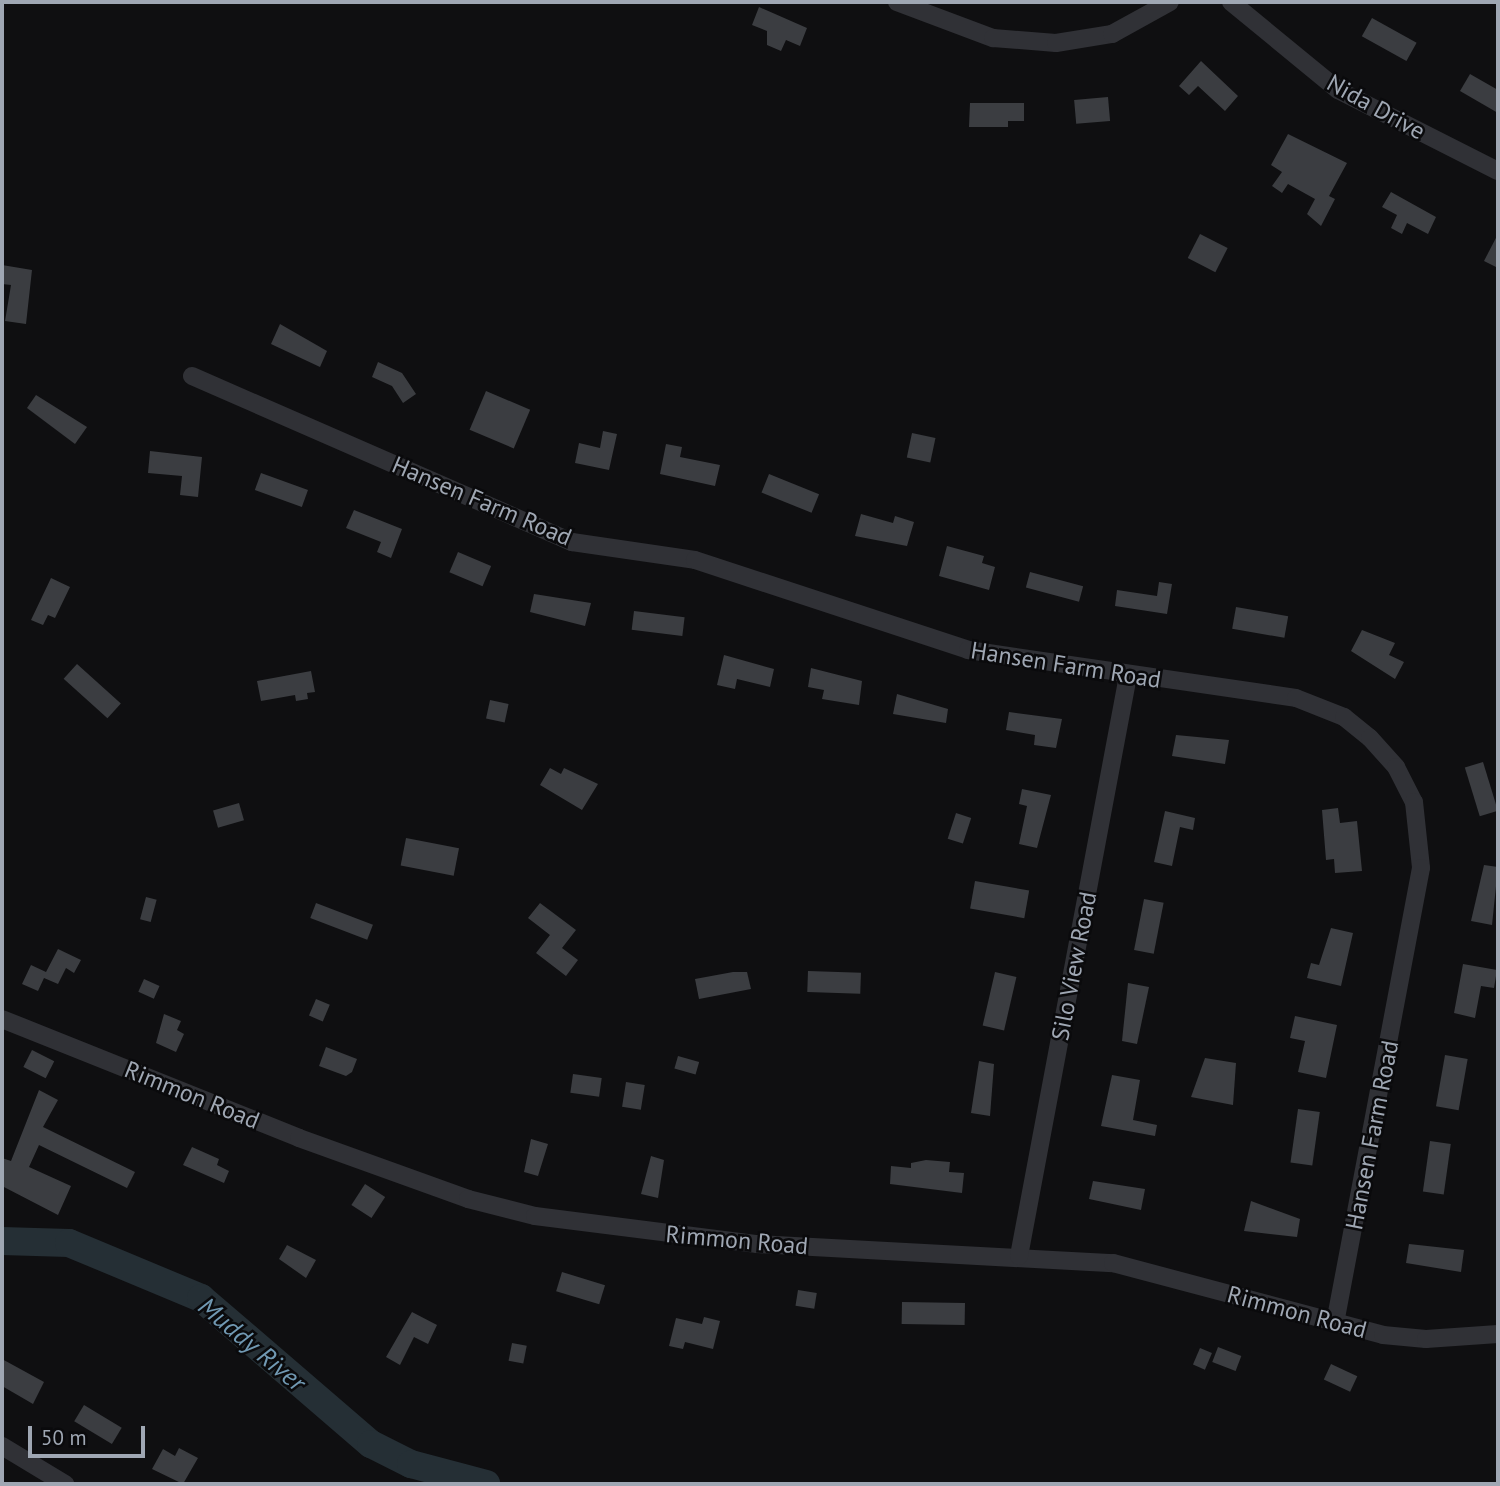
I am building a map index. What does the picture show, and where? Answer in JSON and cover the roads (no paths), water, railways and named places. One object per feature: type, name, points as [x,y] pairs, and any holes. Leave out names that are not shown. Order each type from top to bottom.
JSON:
[{"type":"street","points":[[897,2],[993,38],[1056,43],[1112,34],[1170,2]]},
{"type":"street","name":"Nida Drive","points":[[1231,2],[1338,90],[1498,172]]},
{"type":"street","name":"Hansen Farm Road","points":[[192,376],[572,542],[695,560],[968,650],[1128,676],[1296,698],[1344,717],[1396,767],[1414,802],[1421,839],[1416,909],[1335,1322]]},
{"type":"street","name":"Silo View Road","points":[[1019,1256],[1128,676]]},
{"type":"street","name":"Rimmon Road","points":[[4,1025],[299,1138],[468,1199],[535,1216],[757,1244],[1113,1263],[1335,1322],[1423,1339],[1498,1334]]},
{"type":"street","points":[[2,1446],[65,1484]]},
{"type":"waterway","name":"Muddy River","points":[[2,1241],[69,1243],[201,1298],[371,1444],[411,1464],[486,1484]]}]
